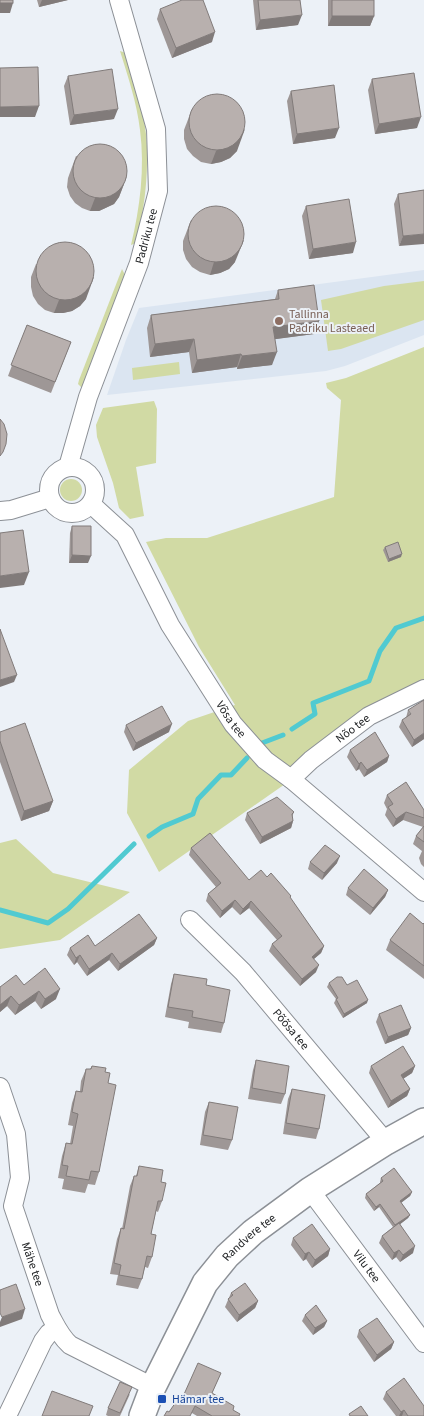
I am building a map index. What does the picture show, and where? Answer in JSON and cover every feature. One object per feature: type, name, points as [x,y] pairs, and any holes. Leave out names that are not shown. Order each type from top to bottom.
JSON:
[{"type":"main road","name":"Randvere tee","points":[[142,1416],[153,1387],[205,1284],[227,1256],[253,1232],[310,1190],[386,1142],[424,1121]]},
{"type":"street","name":"Padriku tee","points":[[68,467],[88,397],[139,263],[158,191],[156,128],[119,0]]},
{"type":"street","points":[[68,467],[82,468],[92,478],[95,491],[91,504],[80,512],[67,513],[56,507],[50,498],[50,482],[61,469],[68,467]]},
{"type":"street","points":[[0,511],[11,510],[50,498]]},
{"type":"street","name":"Võsa tee","points":[[91,504],[125,535],[170,625],[233,724],[265,760],[291,779],[424,892]]},
{"type":"street","name":"Nõo tee","points":[[291,779],[311,760],[369,716],[424,690]]},
{"type":"street","name":"Põõsa tee","points":[[190,920],[243,972],[386,1142]]},
{"type":"street","name":"Mähe tee","points":[[0,1087],[16,1134],[20,1178],[7,1206],[57,1329],[62,1338],[70,1345],[153,1387]]},
{"type":"street","name":"Vilu tee","points":[[310,1190],[424,1343]]},
{"type":"street","points":[[7,1416],[43,1341],[49,1333],[57,1329]]},
{"type":"shaded area","name":"Tallinna Padriku Lasteaed","points":[[424,270],[424,335],[345,366],[326,371],[107,395],[139,308]]},
{"type":"green space","points":[[120,51],[126,53],[136,88],[145,123],[147,147],[147,171],[143,207],[136,243],[131,245],[141,188],[142,159],[139,120]]},
{"type":"green space","points":[[122,269],[125,275],[82,388],[78,384],[79,380]]},
{"type":"green space","points":[[424,281],[424,320],[341,349],[328,351],[321,300],[384,286]]},
{"type":"green space","points":[[424,347],[424,687],[159,872],[127,813],[129,770],[188,721],[235,705],[199,647],[146,542],[166,538],[207,538],[334,497],[341,400],[327,388],[326,383],[346,378]]},
{"type":"green space","points":[[179,362],[180,374],[133,380],[132,368]]},
{"type":"green space","points":[[154,401],[157,409],[156,463],[136,467],[144,516],[130,519],[119,508],[113,483],[97,437],[96,425],[103,408]]},
{"type":"green space","points":[[67,479],[75,479],[82,486],[82,494],[75,501],[67,501],[60,494],[60,486]]},
{"type":"green space","points":[[16,839],[53,873],[130,892],[60,940],[0,949],[0,843]]},
{"type":"building","points":[[0,0],[13,0],[13,3],[0,3]]},
{"type":"building","points":[[182,0],[203,0],[215,32],[176,48],[160,9]]},
{"type":"building","points":[[258,0],[300,0],[302,15],[260,20]]},
{"type":"building","points":[[332,0],[374,0],[374,16],[332,16]]},
{"type":"building","points":[[38,67],[39,106],[0,107],[0,68]]},
{"type":"building","points":[[112,69],[118,109],[74,115],[68,76]]},
{"type":"building","points":[[414,73],[421,117],[379,124],[372,79]]},
{"type":"building","points":[[334,85],[339,128],[297,134],[291,91]]},
{"type":"building","points":[[211,94],[223,94],[233,98],[241,106],[245,122],[241,138],[233,146],[223,150],[211,150],[201,146],[193,138],[189,128],[189,116],[193,106],[201,98]]},
{"type":"building","points":[[95,144],[105,144],[115,148],[123,156],[127,171],[123,186],[115,194],[105,198],[95,198],[85,194],[77,186],[73,176],[73,166],[77,156],[85,148]]},
{"type":"building","points":[[424,190],[424,234],[403,236],[398,194]]},
{"type":"building","points":[[349,199],[356,242],[313,249],[306,206]]},
{"type":"building","points":[[211,206],[221,206],[236,214],[242,223],[244,234],[242,245],[236,254],[221,262],[211,262],[200,257],[193,250],[188,239],[188,229],[193,218],[200,211]]},
{"type":"building","points":[[59,242],[71,242],[81,246],[90,255],[94,277],[86,292],[71,300],[59,300],[49,296],[40,287],[36,277],[36,265],[40,255],[49,246]]},
{"type":"building","points":[[314,285],[319,321],[273,327],[277,352],[242,356],[241,354],[197,360],[194,339],[155,344],[151,315],[279,299],[278,290]]},
{"type":"building","points":[[27,325],[71,342],[55,382],[11,365]]},
{"type":"building","points":[[0,419],[4,424],[7,434],[6,444],[0,456]]},
{"type":"building","points":[[72,526],[91,526],[91,556],[72,555]]},
{"type":"building","points":[[23,530],[29,572],[0,576],[0,533]]},
{"type":"building","points":[[398,542],[402,554],[389,559],[385,547]]},
{"type":"building","points":[[0,629],[17,675],[0,680]]},
{"type":"building","points":[[424,700],[424,733],[414,740],[402,720],[411,714],[408,710]]},
{"type":"building","points":[[162,706],[172,724],[136,743],[126,725]]},
{"type":"building","points":[[25,723],[53,801],[24,811],[0,741],[0,732]]},
{"type":"building","points":[[375,732],[389,756],[367,770],[361,762],[359,764],[350,750]]},
{"type":"building","points":[[406,782],[424,810],[424,818],[406,812],[396,819],[388,807],[393,804],[387,795]]},
{"type":"building","points":[[277,797],[294,812],[292,814],[293,821],[262,837],[247,813]]},
{"type":"building","points":[[424,826],[424,842],[416,836]]},
{"type":"building","points":[[210,833],[249,880],[261,870],[267,877],[271,873],[291,896],[324,946],[312,957],[319,965],[302,979],[272,944],[282,936],[251,901],[243,909],[235,900],[222,911],[208,894],[221,883],[191,848]]},
{"type":"building","points":[[325,845],[340,856],[324,873],[310,862]]},
{"type":"building","points":[[364,869],[388,890],[373,908],[348,888]]},
{"type":"building","points":[[410,913],[424,923],[424,966],[390,940]]},
{"type":"building","points":[[139,914],[157,938],[120,964],[112,953],[89,969],[80,955],[76,958],[70,948],[88,935],[95,946]]},
{"type":"building","points":[[45,968],[60,989],[45,999],[39,991],[19,1005],[11,996],[0,1005],[0,987],[16,975],[24,985]]},
{"type":"building","points":[[174,974],[207,979],[206,985],[230,990],[224,1023],[192,1017],[193,1011],[168,1007]]},
{"type":"building","points":[[337,977],[342,977],[347,985],[357,980],[368,1000],[344,1014],[336,999],[338,998],[329,983]]},
{"type":"building","points":[[401,1005],[411,1028],[388,1037],[379,1014]]},
{"type":"building","points":[[403,1046],[415,1066],[401,1075],[410,1089],[391,1101],[371,1066]]},
{"type":"building","points":[[256,1060],[289,1066],[285,1094],[252,1088]]},
{"type":"building","points":[[92,1066],[106,1068],[105,1072],[110,1073],[108,1083],[116,1085],[99,1172],[91,1171],[89,1180],[66,1176],[68,1166],[62,1165],[66,1143],[72,1144],[78,1114],[72,1112],[76,1091],[82,1092],[86,1069],[91,1069]]},
{"type":"building","points":[[292,1089],[325,1095],[319,1129],[286,1123]]},
{"type":"building","points":[[209,1102],[238,1107],[232,1140],[203,1135]]},
{"type":"building","points":[[139,1166],[163,1170],[161,1182],[166,1183],[162,1201],[158,1201],[151,1234],[156,1235],[152,1257],[147,1256],[142,1279],[119,1275],[121,1265],[114,1263],[121,1228],[124,1229],[134,1176],[137,1176]]},
{"type":"building","points":[[394,1168],[412,1192],[400,1201],[410,1215],[395,1225],[380,1204],[376,1207],[366,1194],[383,1181],[381,1178]]},
{"type":"building","points":[[399,1223],[415,1246],[403,1255],[399,1250],[394,1253],[382,1236]]},
{"type":"building","points":[[312,1224],[330,1249],[315,1260],[309,1252],[305,1254],[293,1238]]},
{"type":"building","points":[[245,1283],[258,1301],[239,1315],[228,1299],[233,1295],[231,1293]]},
{"type":"building","points":[[16,1284],[25,1309],[2,1317],[0,1313],[0,1290]]},
{"type":"building","points":[[316,1305],[327,1321],[315,1328],[305,1315]]},
{"type":"building","points":[[377,1318],[394,1342],[377,1355],[359,1330]]},
{"type":"building","points":[[198,1363],[221,1373],[212,1393],[234,1406],[233,1410],[240,1414],[239,1416],[212,1416],[195,1406],[190,1416],[164,1416],[178,1399],[181,1401]]},
{"type":"building","points":[[404,1378],[424,1406],[424,1416],[408,1416],[404,1410],[401,1412],[386,1392]]},
{"type":"building","points":[[120,1382],[132,1387],[120,1413],[108,1408]]},
{"type":"building","points":[[52,1391],[93,1406],[89,1416],[42,1416]]},
{"type":"building","points":[[361,1406],[368,1416],[350,1416],[349,1414]]},
{"type":"waterway","points":[[292,729],[315,714],[313,703],[369,681],[380,651],[396,628],[424,618]]},
{"type":"waterway","points":[[262,743],[283,735]]},
{"type":"waterway","points":[[149,836],[162,827],[193,814],[198,799],[221,775],[231,775],[247,758]]},
{"type":"waterway","points":[[0,910],[48,923],[68,909],[134,844]]},
{"type":"place","name":"Tallinna Padriku Lasteaed","points":[[279,321]]},
{"type":"place","name":"Hämar tee","points":[[162,1399]]}]
